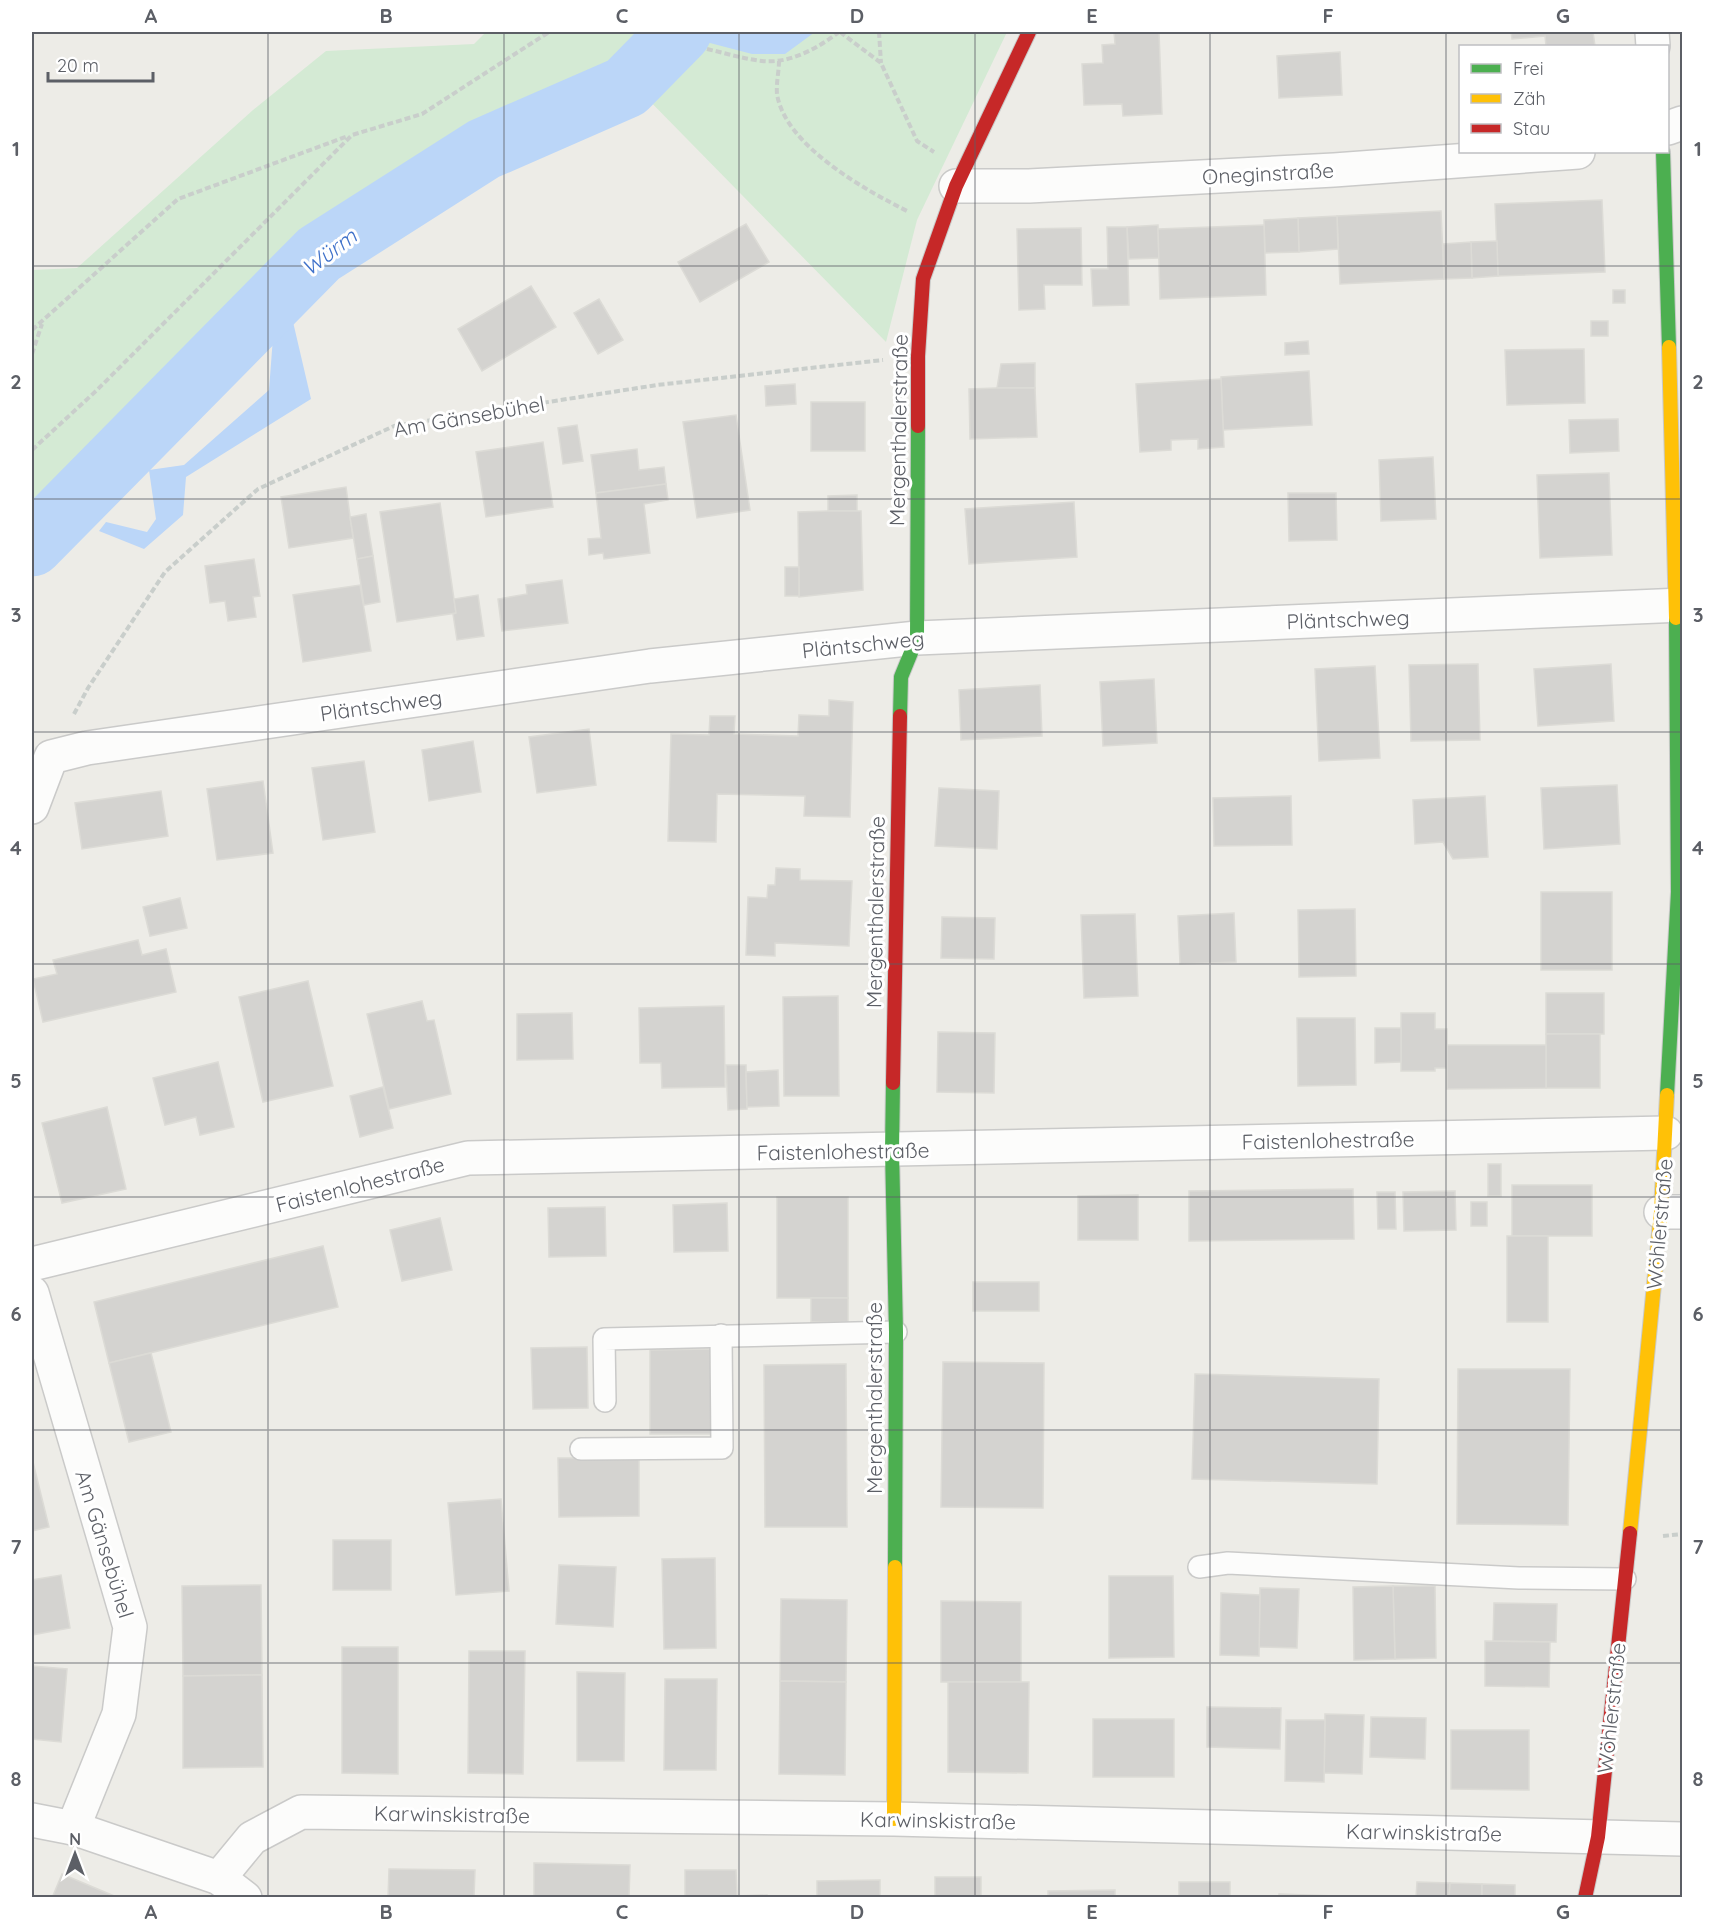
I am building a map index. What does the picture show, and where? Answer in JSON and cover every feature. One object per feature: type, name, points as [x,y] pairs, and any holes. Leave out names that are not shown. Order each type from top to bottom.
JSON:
[{"type":"street","name":"Mergenthalerstraße","points":[[894,1819],[896,1332],[892,1150],[901,677],[917,638],[918,356],[923,279],[959,178],[1029,32]]},
{"type":"street","name":"Oneginstraße","points":[[959,178],[1029,186],[1322,171],[1565,153]]},
{"type":"street","name":"Wöhlerstraße","points":[[1586,1898],[1598,1837],[1625,1579],[1672,1212],[1666,1132],[1678,892],[1679,605],[1663,153]]},
{"type":"street","name":"Pläntschweg","points":[[32,807],[51,757],[99,746],[650,666],[917,638],[1679,605]]},
{"type":"street","name":"Faistenlohestraße","points":[[32,1264],[468,1158],[1666,1132]]},
{"type":"street","name":"Am Gänsebühel","points":[[32,1293],[130,1627],[119,1714],[73,1828]]},
{"type":"street","name":"Karwinskistraße","points":[[219,1878],[252,1838],[301,1812],[894,1819],[1683,1839]]},
{"type":"street","points":[[32,1820],[73,1828],[219,1878],[245,1898]]},
{"type":"lane","points":[[604,1401],[604,1339],[896,1332]]},
{"type":"lane","points":[[581,1449],[722,1448],[721,1335]]},
{"type":"lane","points":[[1199,1567],[1228,1563],[1519,1578],[1625,1579]]},
{"type":"path","points":[[32,330],[178,199],[352,135],[422,114],[549,32]]},
{"type":"path","points":[[707,49],[763,62],[779,61],[818,48],[839,32],[881,63]]},
{"type":"path","points":[[879,32],[881,63],[917,141],[959,178]]},
{"type":"path","points":[[779,61],[777,94],[787,119],[809,147],[869,192],[940,227]]},
{"type":"path","points":[[32,450],[96,391],[352,135]]},
{"type":"path","points":[[32,354],[43,322]]},
{"type":"path","name":"Am Gänsebühel","points":[[88,688],[165,572],[258,489],[394,426],[657,385],[918,356]]},
{"type":"green space","points":[[486,32],[1007,32],[917,220],[886,342],[635,86],[499,147],[311,260],[96,487],[32,547],[32,270],[77,268],[253,110],[326,51],[474,44]]},
{"type":"water","points":[[691,32],[815,32],[785,54],[752,54],[710,43],[688,43]]},
{"type":"water","points":[[290,309],[311,399],[186,477],[183,515],[144,549],[99,531],[106,522],[147,532],[156,519],[149,470],[184,465],[269,390],[274,324]]},
{"type":"building","points":[[1114,32],[1159,32],[1162,114],[1123,116],[1122,104],[1084,105],[1082,64],[1103,63],[1102,45],[1115,44]]},
{"type":"building","points":[[1511,32],[1593,32],[1595,45],[1546,45],[1545,36],[1512,39]]},
{"type":"building","points":[[1340,52],[1342,95],[1279,98],[1277,56]]},
{"type":"building","points":[[1602,200],[1605,272],[1498,276],[1495,204]]},
{"type":"building","points":[[1441,211],[1444,279],[1340,284],[1337,216]]},
{"type":"building","points":[[1337,216],[1338,249],[1299,252],[1298,218]]},
{"type":"building","points":[[1298,218],[1299,252],[1265,253],[1264,220]]},
{"type":"building","points":[[746,224],[769,262],[700,302],[678,262]]},
{"type":"building","points":[[1158,225],[1159,258],[1129,259],[1127,227]]},
{"type":"building","points":[[1264,225],[1266,295],[1160,299],[1158,229]]},
{"type":"building","points":[[1107,227],[1127,227],[1129,305],[1093,306],[1091,269],[1108,269]]},
{"type":"building","points":[[1081,228],[1082,285],[1044,285],[1045,309],[1019,310],[1017,229]]},
{"type":"building","points":[[1497,241],[1498,276],[1472,278],[1471,242]]},
{"type":"building","points":[[1471,242],[1472,278],[1444,279],[1443,244]]},
{"type":"building","points":[[531,286],[556,327],[482,371],[458,329]]},
{"type":"building","points":[[1613,290],[1625,290],[1625,303],[1613,303]]},
{"type":"building","points":[[599,299],[623,340],[598,354],[574,313]]},
{"type":"building","points":[[1591,321],[1608,321],[1608,336],[1591,336]]},
{"type":"building","points":[[1308,341],[1309,354],[1285,355],[1285,343]]},
{"type":"building","points":[[1584,349],[1585,403],[1507,405],[1505,350]]},
{"type":"building","points":[[1035,363],[1035,388],[997,388],[1001,364]]},
{"type":"building","points":[[1309,371],[1312,425],[1223,430],[1221,377]]},
{"type":"building","points":[[1221,379],[1224,447],[1198,449],[1198,439],[1171,440],[1171,450],[1140,452],[1136,384]]},
{"type":"building","points":[[795,384],[796,404],[766,406],[765,386]]},
{"type":"building","points":[[1035,388],[1037,437],[970,439],[969,389]]},
{"type":"building","points":[[811,402],[865,402],[865,451],[811,451]]},
{"type":"building","points":[[736,415],[750,510],[697,518],[683,422]]},
{"type":"building","points":[[1618,419],[1619,451],[1570,453],[1569,420]]},
{"type":"building","points":[[577,425],[583,461],[563,464],[558,428]]},
{"type":"building","points":[[543,442],[553,507],[486,517],[476,452]]},
{"type":"building","points":[[637,449],[639,470],[664,467],[666,484],[596,493],[591,455]]},
{"type":"building","points":[[1433,457],[1436,519],[1381,521],[1379,460]]},
{"type":"building","points":[[1609,473],[1612,555],[1540,558],[1537,475]]},
{"type":"building","points":[[666,484],[668,500],[644,504],[650,553],[604,559],[603,553],[589,555],[588,539],[601,538],[596,493]]},
{"type":"building","points":[[346,487],[353,538],[289,548],[281,497]]},
{"type":"building","points":[[1288,493],[1336,493],[1337,540],[1289,541]]},
{"type":"building","points":[[857,495],[857,511],[828,511],[828,496]]},
{"type":"building","points":[[1074,502],[1077,557],[969,564],[965,509]]},
{"type":"building","points":[[440,503],[456,613],[397,622],[380,512]]},
{"type":"building","points":[[861,511],[863,590],[799,597],[798,512]]},
{"type":"building","points":[[366,514],[373,556],[357,559],[350,517]]},
{"type":"building","points":[[373,556],[380,602],[364,605],[357,559]]},
{"type":"building","points":[[254,559],[260,596],[253,597],[256,617],[228,621],[225,601],[210,603],[205,566]]},
{"type":"building","points":[[785,567],[799,567],[799,596],[785,596]]},
{"type":"building","points":[[562,580],[568,623],[502,631],[498,599],[527,594],[526,585]]},
{"type":"building","points":[[360,585],[371,651],[303,662],[293,595]]},
{"type":"building","points":[[478,595],[484,636],[457,640],[453,614],[456,613],[454,599]]},
{"type":"building","points":[[1478,664],[1480,740],[1411,741],[1409,665]]},
{"type":"building","points":[[1611,664],[1614,721],[1538,726],[1534,669]]},
{"type":"building","points":[[1375,666],[1380,758],[1319,761],[1315,669]]},
{"type":"building","points":[[1154,679],[1157,743],[1103,746],[1100,682]]},
{"type":"building","points":[[1040,685],[1042,736],[961,740],[959,690]]},
{"type":"building","points":[[829,700],[853,702],[850,817],[804,816],[805,796],[717,794],[716,842],[668,841],[671,734],[709,735],[710,716],[735,716],[734,734],[798,736],[799,715],[829,716]]},
{"type":"building","points":[[589,729],[596,785],[537,793],[529,737]]},
{"type":"building","points":[[473,741],[481,792],[429,801],[422,750]]},
{"type":"building","points":[[364,761],[375,832],[323,840],[312,768]]},
{"type":"building","points":[[263,781],[273,853],[217,860],[207,789]]},
{"type":"building","points":[[1617,785],[1620,844],[1544,849],[1541,788]]},
{"type":"building","points":[[939,788],[999,791],[997,849],[935,846]]},
{"type":"building","points":[[161,791],[168,836],[82,849],[75,803]]},
{"type":"building","points":[[1291,796],[1292,845],[1214,846],[1213,798]]},
{"type":"building","points":[[1485,796],[1488,857],[1453,859],[1443,842],[1415,844],[1413,800]]},
{"type":"building","points":[[776,868],[800,869],[800,880],[852,881],[849,946],[775,943],[775,956],[746,955],[748,897],[767,898],[768,885],[775,885]]},
{"type":"building","points":[[1541,892],[1612,892],[1612,970],[1541,970]]},
{"type":"building","points":[[180,898],[187,928],[150,936],[143,907]]},
{"type":"building","points":[[1355,909],[1356,976],[1299,977],[1298,910]]},
{"type":"building","points":[[1234,913],[1236,962],[1180,964],[1178,916]]},
{"type":"building","points":[[1135,914],[1138,996],[1084,998],[1081,915]]},
{"type":"building","points":[[942,917],[995,918],[994,959],[941,958]]},
{"type":"building","points":[[138,940],[142,955],[166,949],[176,992],[43,1022],[33,979],[57,974],[53,960]]},
{"type":"building","points":[[308,981],[333,1086],[263,1102],[239,997]]},
{"type":"building","points":[[1546,993],[1604,993],[1604,1034],[1546,1034]]},
{"type":"building","points":[[838,996],[839,1096],[784,1096],[783,997]]},
{"type":"building","points":[[422,1001],[427,1021],[434,1020],[451,1094],[389,1109],[367,1014]]},
{"type":"building","points":[[724,1006],[725,1087],[662,1088],[661,1063],[640,1063],[639,1008]]},
{"type":"building","points":[[572,1013],[573,1059],[517,1060],[517,1014]]},
{"type":"building","points":[[1401,1013],[1435,1013],[1435,1029],[1447,1029],[1447,1068],[1435,1068],[1435,1071],[1401,1071]]},
{"type":"building","points":[[1297,1018],[1355,1018],[1356,1085],[1298,1086]]},
{"type":"building","points":[[1375,1028],[1401,1028],[1401,1062],[1375,1063]]},
{"type":"building","points":[[938,1032],[995,1033],[994,1093],[937,1092]]},
{"type":"building","points":[[1546,1034],[1600,1034],[1600,1088],[1546,1088]]},
{"type":"building","points":[[1447,1045],[1546,1045],[1546,1088],[1447,1089]]},
{"type":"building","points":[[218,1062],[234,1127],[200,1135],[196,1117],[165,1125],[153,1078]]},
{"type":"building","points":[[726,1065],[746,1065],[747,1109],[728,1110]]},
{"type":"building","points":[[778,1070],[779,1106],[747,1107],[746,1072]]},
{"type":"building","points":[[383,1087],[393,1128],[360,1137],[350,1096]]},
{"type":"building","points":[[107,1107],[126,1189],[62,1203],[42,1123]]},
{"type":"building","points":[[1488,1164],[1501,1164],[1501,1196],[1488,1196]]},
{"type":"building","points":[[1512,1185],[1592,1185],[1592,1236],[1512,1236]]},
{"type":"building","points":[[1353,1189],[1354,1239],[1189,1241],[1189,1191]]},
{"type":"building","points":[[1455,1191],[1456,1230],[1404,1231],[1403,1192]]},
{"type":"building","points":[[1377,1192],[1395,1192],[1396,1229],[1378,1229]]},
{"type":"building","points":[[1138,1195],[1138,1240],[1078,1240],[1078,1196]]},
{"type":"building","points":[[777,1197],[848,1197],[848,1298],[777,1298]]},
{"type":"building","points":[[1471,1202],[1487,1202],[1487,1226],[1471,1226]]},
{"type":"building","points":[[727,1203],[728,1251],[674,1252],[673,1205]]},
{"type":"building","points":[[605,1207],[606,1256],[549,1257],[548,1208]]},
{"type":"building","points":[[440,1218],[452,1270],[402,1281],[390,1230]]},
{"type":"building","points":[[1507,1236],[1548,1236],[1548,1322],[1507,1322]]},
{"type":"building","points":[[323,1246],[338,1307],[109,1363],[94,1302]]},
{"type":"building","points":[[973,1282],[1039,1282],[1039,1311],[973,1311]]},
{"type":"building","points":[[811,1298],[848,1298],[848,1322],[811,1322]]},
{"type":"building","points":[[587,1347],[588,1408],[533,1409],[531,1348]]},
{"type":"building","points":[[711,1349],[712,1434],[650,1434],[650,1350]]},
{"type":"building","points":[[151,1353],[171,1432],[129,1442],[109,1363]]},
{"type":"building","points":[[943,1362],[1044,1363],[1043,1508],[941,1507]]},
{"type":"building","points":[[846,1364],[847,1527],[765,1527],[764,1365]]},
{"type":"building","points":[[1458,1369],[1570,1369],[1568,1525],[1457,1524]]},
{"type":"building","points":[[1195,1374],[1379,1379],[1377,1484],[1192,1479]]},
{"type":"building","points":[[32,1458],[49,1527],[32,1531]]},
{"type":"building","points":[[558,1458],[639,1458],[639,1516],[559,1517]]},
{"type":"building","points":[[501,1499],[509,1591],[456,1595],[448,1503]]},
{"type":"building","points":[[333,1540],[391,1540],[391,1590],[333,1590]]},
{"type":"building","points":[[715,1558],[716,1648],[664,1649],[662,1559]]},
{"type":"building","points":[[559,1565],[616,1567],[613,1627],[556,1624]]},
{"type":"building","points":[[61,1575],[70,1628],[32,1635],[32,1580]]},
{"type":"building","points":[[1109,1576],[1173,1576],[1174,1657],[1109,1658]]},
{"type":"building","points":[[261,1585],[262,1675],[183,1676],[182,1586]]},
{"type":"building","points":[[1393,1586],[1435,1586],[1436,1658],[1395,1659]]},
{"type":"building","points":[[1393,1586],[1395,1659],[1354,1660],[1353,1587]]},
{"type":"building","points":[[1260,1588],[1299,1589],[1297,1648],[1259,1647]]},
{"type":"building","points":[[1221,1593],[1260,1595],[1259,1656],[1220,1655]]},
{"type":"building","points":[[781,1599],[847,1600],[846,1682],[780,1681]]},
{"type":"building","points":[[941,1601],[1021,1602],[1021,1682],[941,1682]]},
{"type":"building","points":[[1494,1603],[1557,1604],[1556,1642],[1493,1641]]},
{"type":"building","points":[[1485,1641],[1550,1642],[1549,1687],[1485,1686]]},
{"type":"building","points":[[342,1647],[398,1647],[398,1774],[342,1773]]},
{"type":"building","points":[[469,1651],[525,1651],[523,1774],[468,1773]]},
{"type":"building","points":[[32,1666],[67,1669],[61,1742],[32,1739]]},
{"type":"building","points":[[577,1672],[625,1673],[624,1761],[577,1761]]},
{"type":"building","points":[[262,1675],[263,1767],[183,1768],[183,1676]]},
{"type":"building","points":[[665,1679],[717,1679],[716,1770],[664,1770]]},
{"type":"building","points":[[780,1681],[846,1682],[845,1775],[779,1774]]},
{"type":"building","points":[[948,1682],[1029,1682],[1028,1773],[948,1772]]},
{"type":"building","points":[[1207,1707],[1281,1708],[1280,1749],[1207,1747]]},
{"type":"building","points":[[1325,1714],[1364,1715],[1362,1774],[1324,1773]]},
{"type":"building","points":[[1371,1717],[1426,1718],[1425,1759],[1370,1757]]},
{"type":"building","points":[[1093,1719],[1174,1719],[1174,1777],[1093,1777]]},
{"type":"building","points":[[1286,1720],[1325,1720],[1324,1782],[1285,1781]]},
{"type":"building","points":[[1451,1730],[1529,1730],[1529,1790],[1451,1789]]},
{"type":"building","points":[[534,1863],[630,1865],[629,1898],[534,1898]]},
{"type":"building","points":[[389,1869],[475,1870],[474,1898],[388,1898]]},
{"type":"building","points":[[685,1870],[736,1870],[737,1896],[767,1895],[767,1898],[685,1898]]},
{"type":"building","points":[[62,1874],[119,1898],[52,1898]]},
{"type":"building","points":[[935,1877],[981,1877],[981,1898],[935,1898]]},
{"type":"building","points":[[880,1880],[880,1898],[817,1898],[817,1881]]},
{"type":"building","points":[[1179,1882],[1230,1882],[1230,1898],[1179,1898]]},
{"type":"building","points":[[1417,1882],[1450,1883],[1449,1898],[1416,1898]]},
{"type":"building","points":[[1450,1883],[1482,1884],[1482,1898],[1449,1898]]},
{"type":"building","points":[[1482,1884],[1515,1885],[1515,1898],[1482,1898]]},
{"type":"building","points":[[1115,1890],[1115,1898],[1048,1898],[1048,1891]]},
{"type":"building","points":[[1279,1894],[1335,1896],[1335,1898],[1279,1898]]},
{"type":"waterway","name":"Würm","points":[[32,545],[319,254],[484,149],[626,87],[680,32]]},
{"type":"traffic: fast","points":[[1663,153],[1669,347]]},
{"type":"traffic: fast","points":[[900,716],[901,677],[917,638],[918,426]]},
{"type":"traffic: fast","points":[[1667,1095],[1678,892],[1676,618]]},
{"type":"traffic: fast","points":[[893,1083],[892,1150],[896,1332],[895,1567]]},
{"type":"traffic: slow","points":[[1669,347],[1676,618]]},
{"type":"traffic: slow","points":[[1630,1533],[1661,1212],[1667,1095]]},
{"type":"traffic: slow","points":[[894,1819],[895,1567]]},
{"type":"traffic: jam","points":[[918,426],[918,356],[923,279],[956,186],[1029,32]]},
{"type":"traffic: jam","points":[[893,1083],[900,716]]},
{"type":"traffic: jam","points":[[1585,1898],[1598,1837],[1630,1533]]}]
